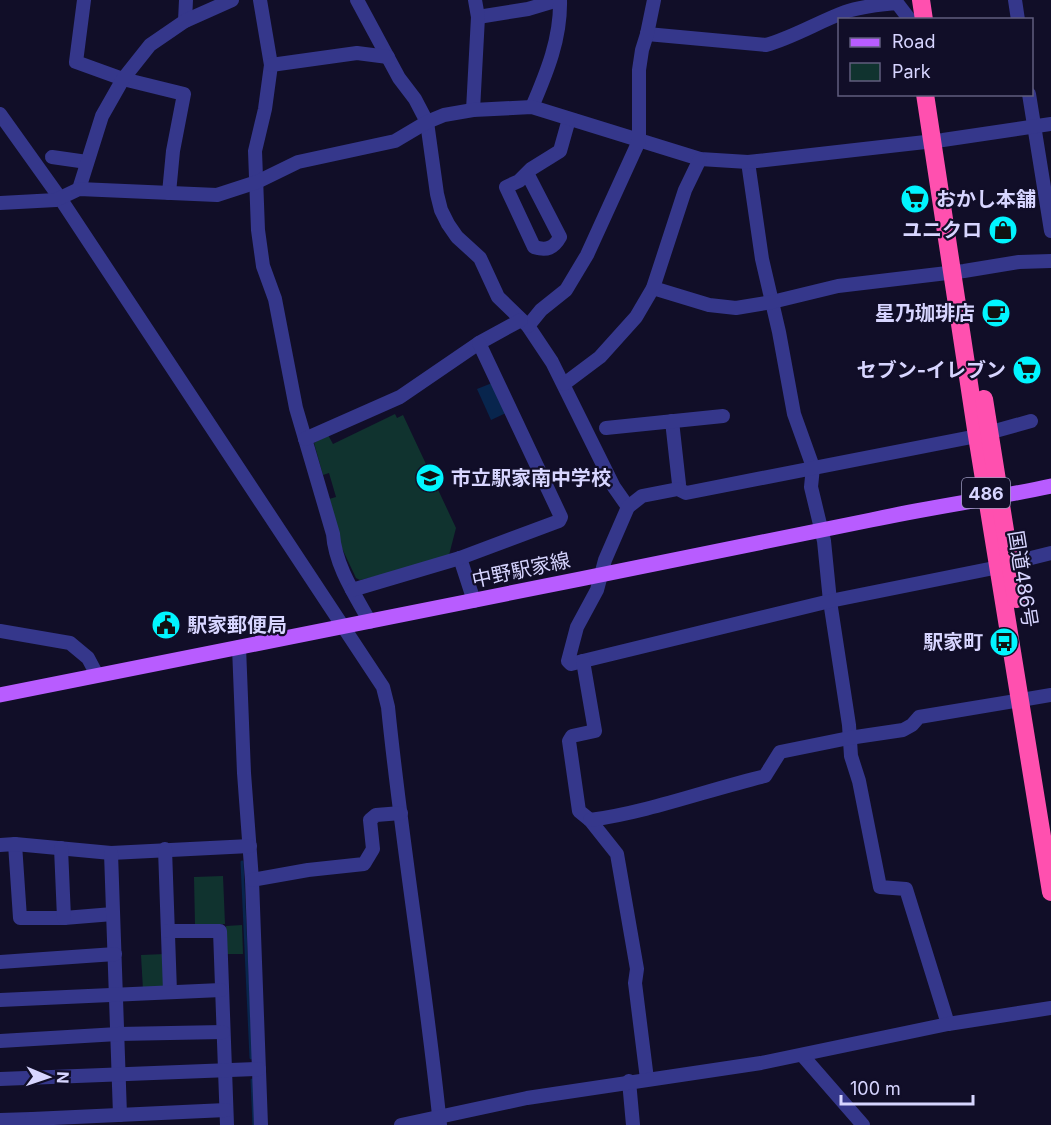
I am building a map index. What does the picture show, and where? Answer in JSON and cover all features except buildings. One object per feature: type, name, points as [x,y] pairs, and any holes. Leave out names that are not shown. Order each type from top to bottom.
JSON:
[{"type":"highway","points":[[921,0],[925,18]]},
{"type":"highway","points":[[901,1],[910,18]]},
{"type":"highway","name":"国道486号","points":[[926,96],[938,140]]},
{"type":"highway","name":"国道486号","points":[[936,96],[938,140],[1005,565],[1051,892]]},
{"type":"highway","name":"国道486号","points":[[1025,700],[1051,823]]},
{"type":"main road","name":"中野駅家線","points":[[0,695],[1051,486]]},
{"type":"street","points":[[84,0],[76,62],[123,79],[184,94],[173,151],[169,192]]},
{"type":"street","points":[[184,21],[186,0]]},
{"type":"street","points":[[79,189],[102,116],[123,79],[150,45],[184,21],[232,0]]},
{"type":"street","points":[[260,0],[271,65],[265,109],[255,152],[258,230],[263,266],[275,299],[288,373],[333,534],[334,550],[369,622]]},
{"type":"street","points":[[357,0],[399,78],[415,99],[427,122],[441,210],[457,237],[480,258],[498,297],[525,323],[564,384],[614,487],[628,507]]},
{"type":"street","points":[[473,110],[478,17],[475,0]]},
{"type":"street","points":[[478,17],[528,9],[559,0],[561,22],[547,70],[532,107]]},
{"type":"street","points":[[306,439],[400,397],[479,343],[525,323],[566,290],[587,255],[639,141],[639,70],[654,0]]},
{"type":"street","points":[[926,18],[933,0]]},
{"type":"street","points":[[1015,0],[1018,18]]},
{"type":"street","points":[[647,34],[766,45],[846,12],[901,1]]},
{"type":"street","points":[[271,65],[357,53],[388,57]]},
{"type":"street","points":[[1029,96],[1051,231]]},
{"type":"street","points":[[0,203],[15,204],[56,200],[79,189],[217,195],[257,182],[298,162],[395,141],[444,115],[473,110],[532,107],[700,159],[748,162],[1034,128],[1051,124]]},
{"type":"street","points":[[0,114],[60,198],[348,626],[383,687],[388,707],[406,862],[427,1004],[439,1120]]},
{"type":"street","points":[[527,173],[560,237],[555,245],[543,250],[534,247],[506,187],[519,181],[527,173],[560,151],[569,118]]},
{"type":"street","points":[[52,157],[87,162]]},
{"type":"street","points":[[564,384],[600,357],[636,317],[653,288],[685,190],[700,159]]},
{"type":"street","points":[[748,162],[762,259],[794,414],[813,466],[810,487],[823,530],[830,602],[849,725],[851,756],[859,781],[880,887],[906,889],[948,1024]]},
{"type":"street","points":[[653,288],[709,304],[736,308],[838,286],[958,272],[1019,262],[1051,261]]},
{"type":"street","points":[[352,590],[460,558],[559,521],[561,517],[479,343]]},
{"type":"street","points":[[606,428],[723,416]]},
{"type":"street","points":[[672,421],[678,489]]},
{"type":"street","points":[[1031,421],[983,434],[686,493],[678,489],[642,496],[628,507],[605,560],[597,590],[577,627],[568,661],[571,664],[583,662],[830,602],[1051,554]]},
{"type":"street","points":[[460,558],[474,601]]},
{"type":"street","points":[[0,631],[70,643],[88,658],[97,675]]},
{"type":"street","points":[[239,647],[244,773],[252,880],[261,1125]]},
{"type":"street","points":[[583,662],[595,730],[572,736],[569,741],[579,811],[590,820],[617,854],[637,969],[635,983],[647,1079]]},
{"type":"street","points":[[590,820],[623,816],[712,789],[765,776],[780,752],[903,730],[919,717],[1051,695]]},
{"type":"street","points":[[252,880],[308,870],[364,864],[373,849],[369,820],[376,814],[402,813]]},
{"type":"street","points":[[0,845],[15,844],[111,854],[165,849],[250,846]]},
{"type":"street","points":[[15,844],[20,918],[64,918],[113,914]]},
{"type":"street","points":[[61,848],[64,918]]},
{"type":"street","points":[[165,849],[170,992]]},
{"type":"street","points":[[111,854],[120,1115]]},
{"type":"street","points":[[168,932],[220,931],[227,1125]]},
{"type":"street","points":[[0,962],[115,954]]},
{"type":"street","points":[[0,1000],[221,990]]},
{"type":"street","points":[[401,1125],[439,1120],[527,1098],[802,1055],[948,1024],[1051,1008]]},
{"type":"street","points":[[0,1041],[118,1034],[224,1032]]},
{"type":"street","points":[[802,1055],[863,1125]]},
{"type":"street","points":[[0,1079],[259,1069]]},
{"type":"street","points":[[629,1082],[633,1125]]},
{"type":"street","points":[[0,1120],[32,1122],[226,1110]]},
{"type":"green space","points":[[395,414],[397,418],[403,415],[456,528],[448,559],[360,580],[356,578],[340,544],[329,499],[336,497],[329,473],[323,475],[314,443],[328,435],[333,444]]},
{"type":"green space","points":[[223,876],[225,924],[195,925],[194,877]]},
{"type":"green space","points":[[242,925],[243,954],[227,954],[226,926]]},
{"type":"green space","points":[[165,954],[166,989],[143,990],[141,955]]},
{"type":"water","points":[[492,383],[506,413],[491,420],[477,389]]},
{"type":"waterway","points":[[242,862],[251,1058]]},
{"type":"waterway","points":[[252,1080],[254,1125]]},
{"type":"place","name":"おかし本舗","points":[[915,199]]},
{"type":"place","name":"ユニクロ","points":[[1003,230]]},
{"type":"place","name":"星乃珈琲店","points":[[996,313]]},
{"type":"place","name":"セブン-イレブン","points":[[1027,370]]},
{"type":"place","name":"市立駅家南中学校","points":[[430,478]]},
{"type":"place","name":"駅家郵便局","points":[[166,625]]},
{"type":"place","name":"駅家町","points":[[1004,642]]}]
